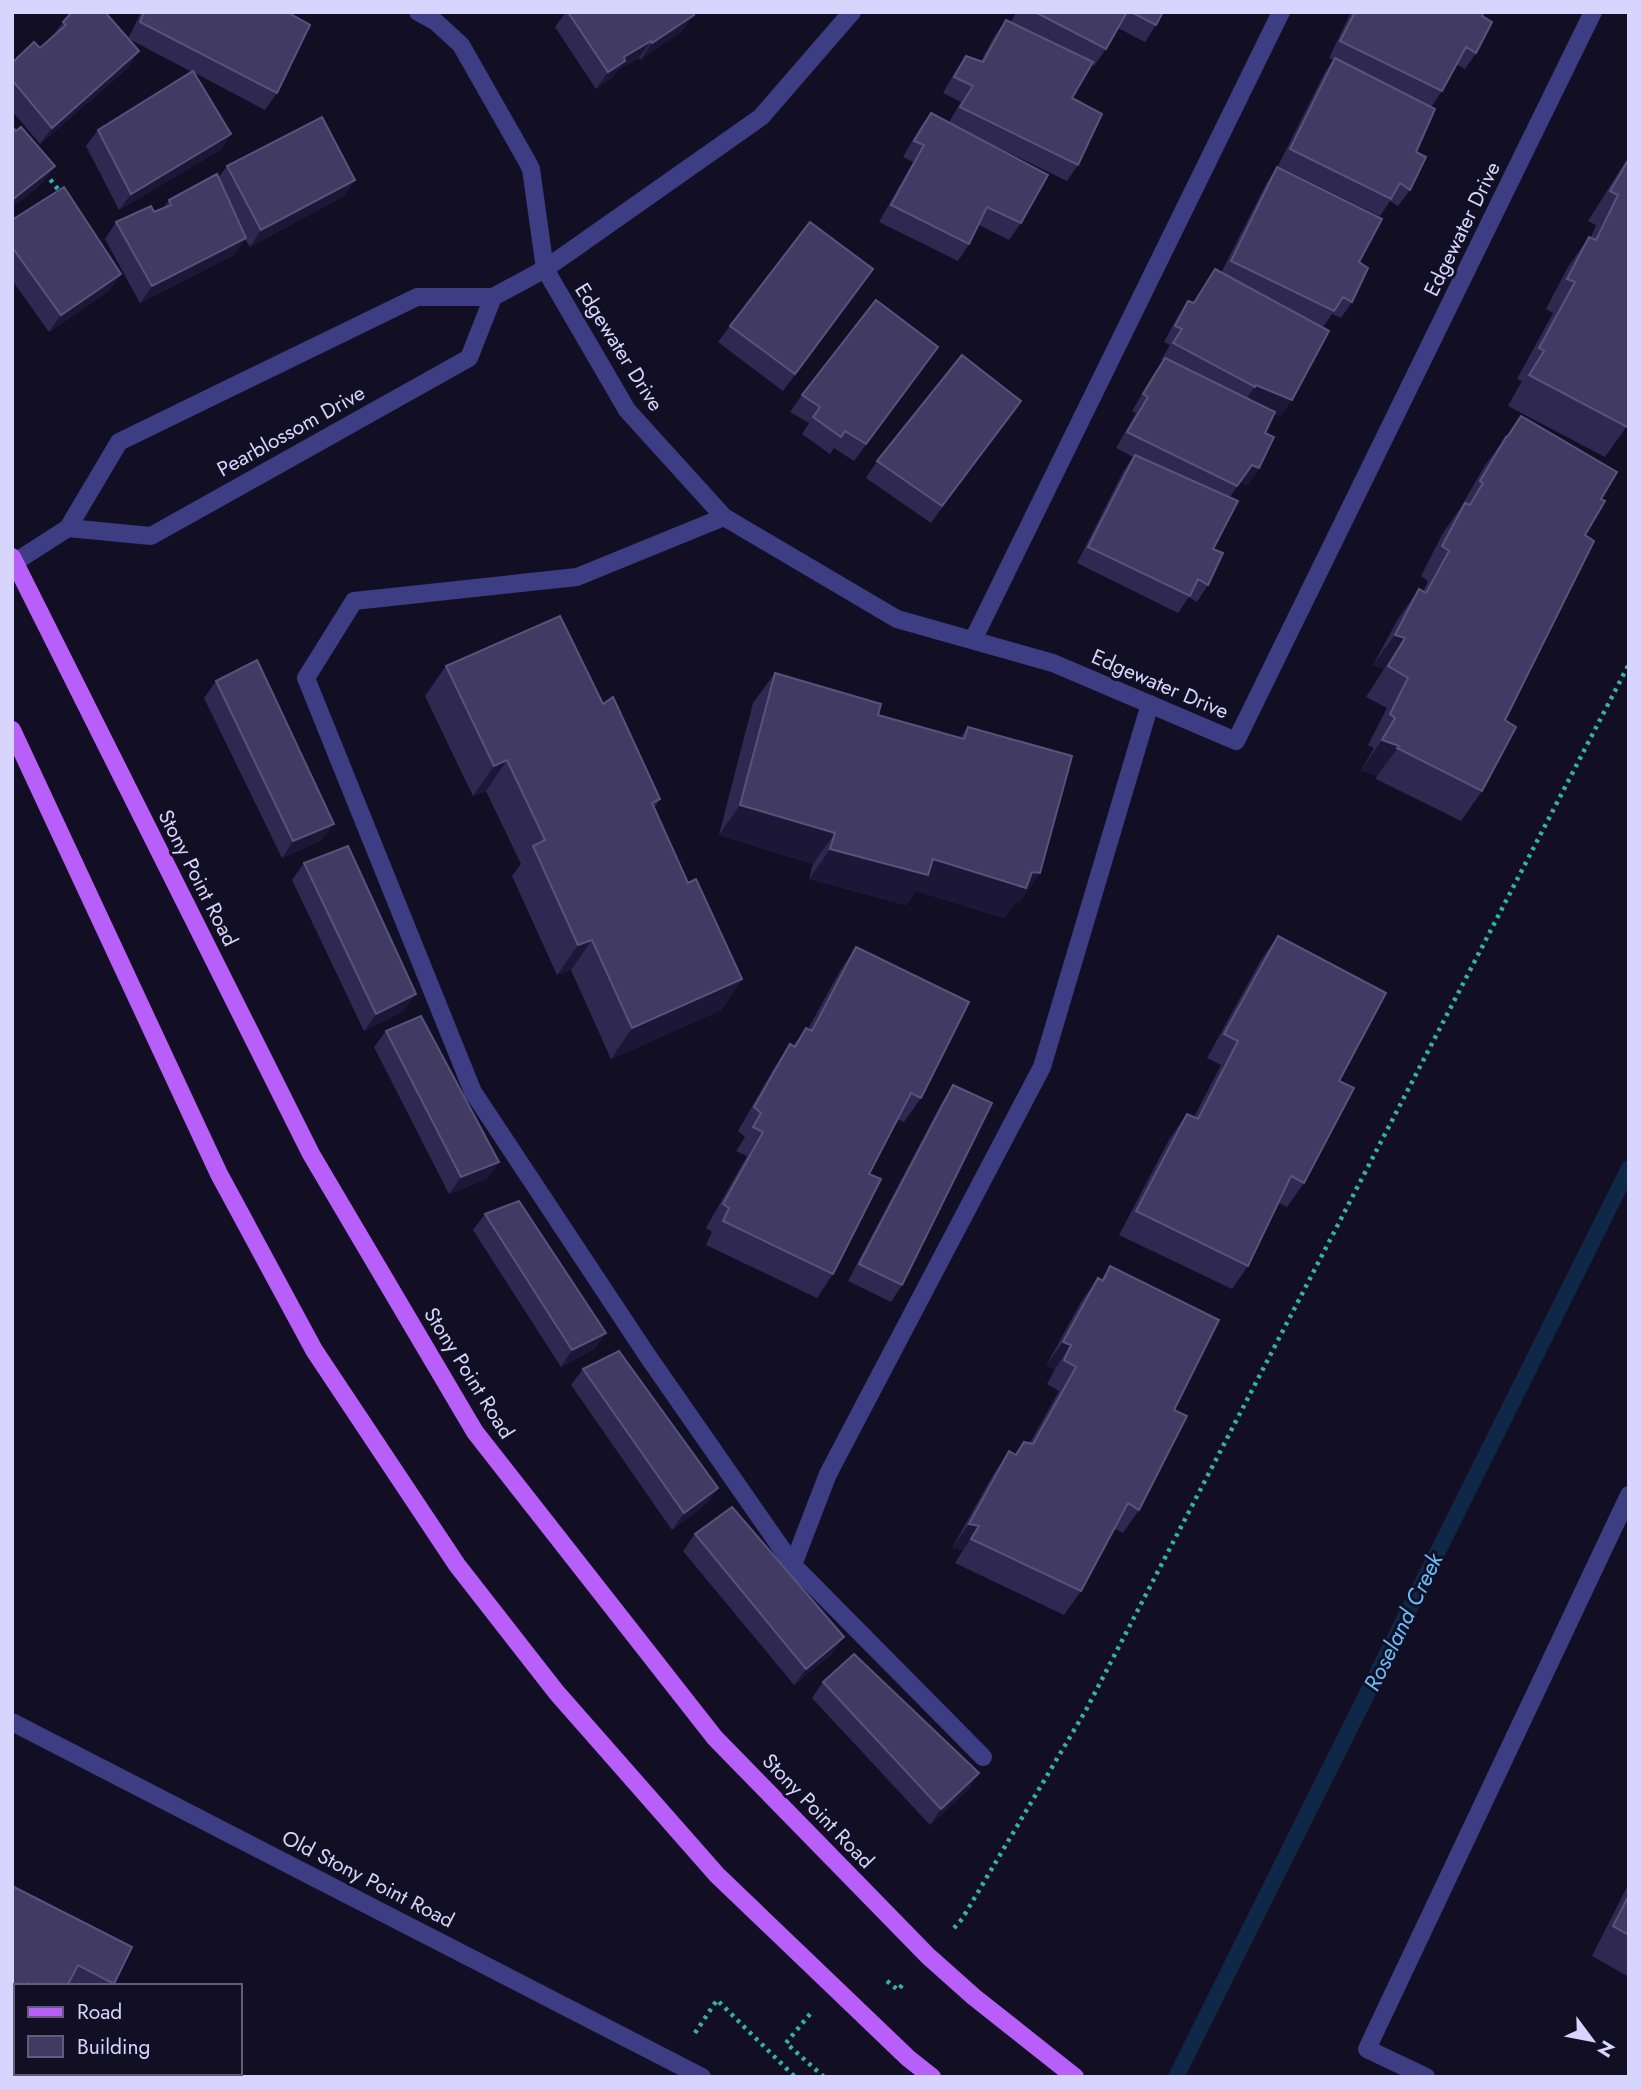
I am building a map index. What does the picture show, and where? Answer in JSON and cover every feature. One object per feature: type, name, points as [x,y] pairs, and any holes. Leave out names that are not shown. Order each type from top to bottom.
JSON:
[{"type":"main road","name":"Stony Point Road","points":[[13,561],[311,1154],[475,1432],[715,1738],[928,1956],[974,1997],[1075,2077]]},
{"type":"main road","points":[[12,730],[219,1174],[314,1350],[457,1565],[557,1693],[717,1875],[908,2058],[932,2077]]},
{"type":"street","points":[[418,12],[436,22],[461,45],[531,169],[545,270]]},
{"type":"street","points":[[13,561],[68,528],[119,442],[416,297],[493,297],[545,270],[761,117],[852,12]]},
{"type":"street","points":[[974,640],[1282,12]]},
{"type":"street","name":"Edgewater Drive","points":[[545,270],[627,410],[724,517],[897,619],[1053,663],[1236,741],[1593,12]]},
{"type":"street","name":"Pearblossom Drive","points":[[68,528],[152,536],[469,358],[493,297]]},
{"type":"street","points":[[724,517],[577,577],[354,601],[306,678],[474,1092],[648,1355],[793,1565],[983,1757]]},
{"type":"street","points":[[793,1565],[828,1474],[1042,1067],[1150,704]]},
{"type":"street","points":[[1420,2076],[1367,2049],[1629,1495]]},
{"type":"street","name":"Old Stony Point Road","points":[[12,1722],[702,2077]]},
{"type":"path","points":[[42,169],[64,199]]},
{"type":"path","points":[[879,1974],[898,1990],[962,1919],[1086,1710],[1629,664]]},
{"type":"path","points":[[824,2077],[786,2043],[833,1986]]},
{"type":"path","points":[[676,2063],[717,2000],[795,2077]]},
{"type":"building","points":[[72,12],[105,12],[139,51],[52,128],[12,80],[12,63],[34,42],[40,48],[66,25],[63,22]]},
{"type":"building","points":[[144,12],[287,12],[310,25],[277,93],[140,22]]},
{"type":"building","points":[[568,12],[692,12],[694,15],[652,43],[651,41],[624,57],[625,61],[608,72]]},
{"type":"building","points":[[1035,12],[1127,12],[1106,49]]},
{"type":"building","points":[[1131,12],[1163,12],[1156,25]]},
{"type":"building","points":[[1355,12],[1484,12],[1482,16],[1492,22],[1476,53],[1466,47],[1442,91],[1340,41]]},
{"type":"building","points":[[1006,20],[1093,62],[1072,98],[1102,114],[1078,165],[960,107],[973,86],[954,77],[966,56],[983,62]]},
{"type":"building","points":[[1335,58],[1435,109],[1416,152],[1426,157],[1410,190],[1400,183],[1391,199],[1290,149]]},
{"type":"building","points":[[193,71],[231,134],[131,194],[98,130]]},
{"type":"building","points":[[931,113],[1048,175],[1021,223],[987,207],[969,244],[891,205],[924,145],[914,141]]},
{"type":"building","points":[[322,117],[355,180],[261,230],[227,166]]},
{"type":"building","points":[[12,126],[16,131],[21,127],[55,166],[12,200]]},
{"type":"building","points":[[1629,159],[1627,427],[1529,375],[1544,351],[1539,348],[1575,282],[1567,279],[1589,237],[1596,240],[1618,195],[1610,191]]},
{"type":"building","points":[[1277,167],[1382,219],[1359,262],[1368,268],[1352,302],[1343,297],[1334,311],[1231,261]]},
{"type":"building","points":[[217,174],[246,238],[152,286],[116,222],[151,206],[154,212],[171,205],[169,200]]},
{"type":"building","points":[[64,187],[121,274],[61,315],[12,247],[12,220]]},
{"type":"building","points":[[810,222],[873,269],[795,374],[730,326]]},
{"type":"building","points":[[1215,269],[1329,331],[1292,400],[1256,385],[1255,387],[1173,343],[1182,329],[1175,326],[1188,301],[1194,303]]},
{"type":"building","points":[[876,300],[938,347],[866,444],[845,431],[841,437],[813,417],[820,407],[802,395]]},
{"type":"building","points":[[962,355],[1021,401],[942,506],[877,461]]},
{"type":"building","points":[[1165,358],[1275,412],[1265,433],[1274,437],[1259,468],[1252,465],[1237,486],[1127,432],[1148,397],[1143,394]]},
{"type":"building","points":[[1521,416],[1617,472],[1601,499],[1605,501],[1585,535],[1594,541],[1505,720],[1516,727],[1482,791],[1397,748],[1399,746],[1382,740],[1395,718],[1390,714],[1408,678],[1388,666],[1405,638],[1395,635],[1419,589],[1426,593],[1449,551],[1442,546],[1465,503],[1470,505],[1483,483],[1480,481]]},
{"type":"building","points":[[1135,455],[1238,501],[1213,549],[1223,553],[1208,585],[1198,579],[1190,596],[1088,547]]},
{"type":"building","points":[[560,616],[603,704],[613,697],[660,799],[652,803],[688,883],[696,879],[742,979],[632,1028],[592,940],[578,945],[533,846],[545,840],[507,760],[494,766],[446,666]]},
{"type":"building","points":[[257,660],[334,824],[293,841],[216,681]]},
{"type":"building","points":[[775,673],[881,704],[878,715],[964,739],[968,727],[1072,756],[1040,873],[1032,872],[1026,888],[933,859],[928,875],[830,849],[835,833],[740,805]]},
{"type":"building","points":[[348,846],[416,994],[376,1014],[304,863]]},
{"type":"building","points":[[1278,936],[1386,993],[1339,1081],[1354,1088],[1304,1183],[1291,1176],[1248,1266],[1136,1211],[1187,1114],[1198,1119],[1238,1041],[1224,1034]]},
{"type":"building","points":[[856,947],[969,1002],[921,1098],[911,1093],[869,1174],[881,1179],[833,1274],[723,1221],[729,1208],[723,1204],[763,1132],[753,1127],[761,1113],[754,1107],[790,1044],[795,1047],[806,1028],[812,1031]]},
{"type":"building","points":[[421,1016],[499,1162],[461,1177],[386,1031]]},
{"type":"building","points":[[953,1085],[992,1103],[902,1285],[859,1264]]},
{"type":"building","points":[[519,1201],[606,1333],[572,1350],[485,1214]]},
{"type":"building","points":[[1110,1266],[1219,1320],[1174,1410],[1187,1416],[1139,1510],[1128,1503],[1081,1591],[971,1539],[979,1526],[969,1524],[1009,1451],[1016,1455],[1024,1442],[1033,1444],[1076,1367],[1064,1360],[1071,1345],[1063,1342],[1098,1278],[1103,1281]]},
{"type":"building","points":[[619,1351],[718,1488],[684,1513],[583,1369]]},
{"type":"building","points":[[732,1507],[844,1637],[806,1669],[695,1534]]},
{"type":"building","points":[[854,1654],[979,1773],[941,1809],[823,1682]]},
{"type":"building","points":[[12,1886],[132,1947],[114,1984],[78,1965],[68,1984],[14,1984],[12,1998]]},
{"type":"building","points":[[1629,1895],[1629,1935],[1613,1926]]},
{"type":"waterway","name":"Roseland Creek","points":[[1176,2077],[1629,1168]]}]
